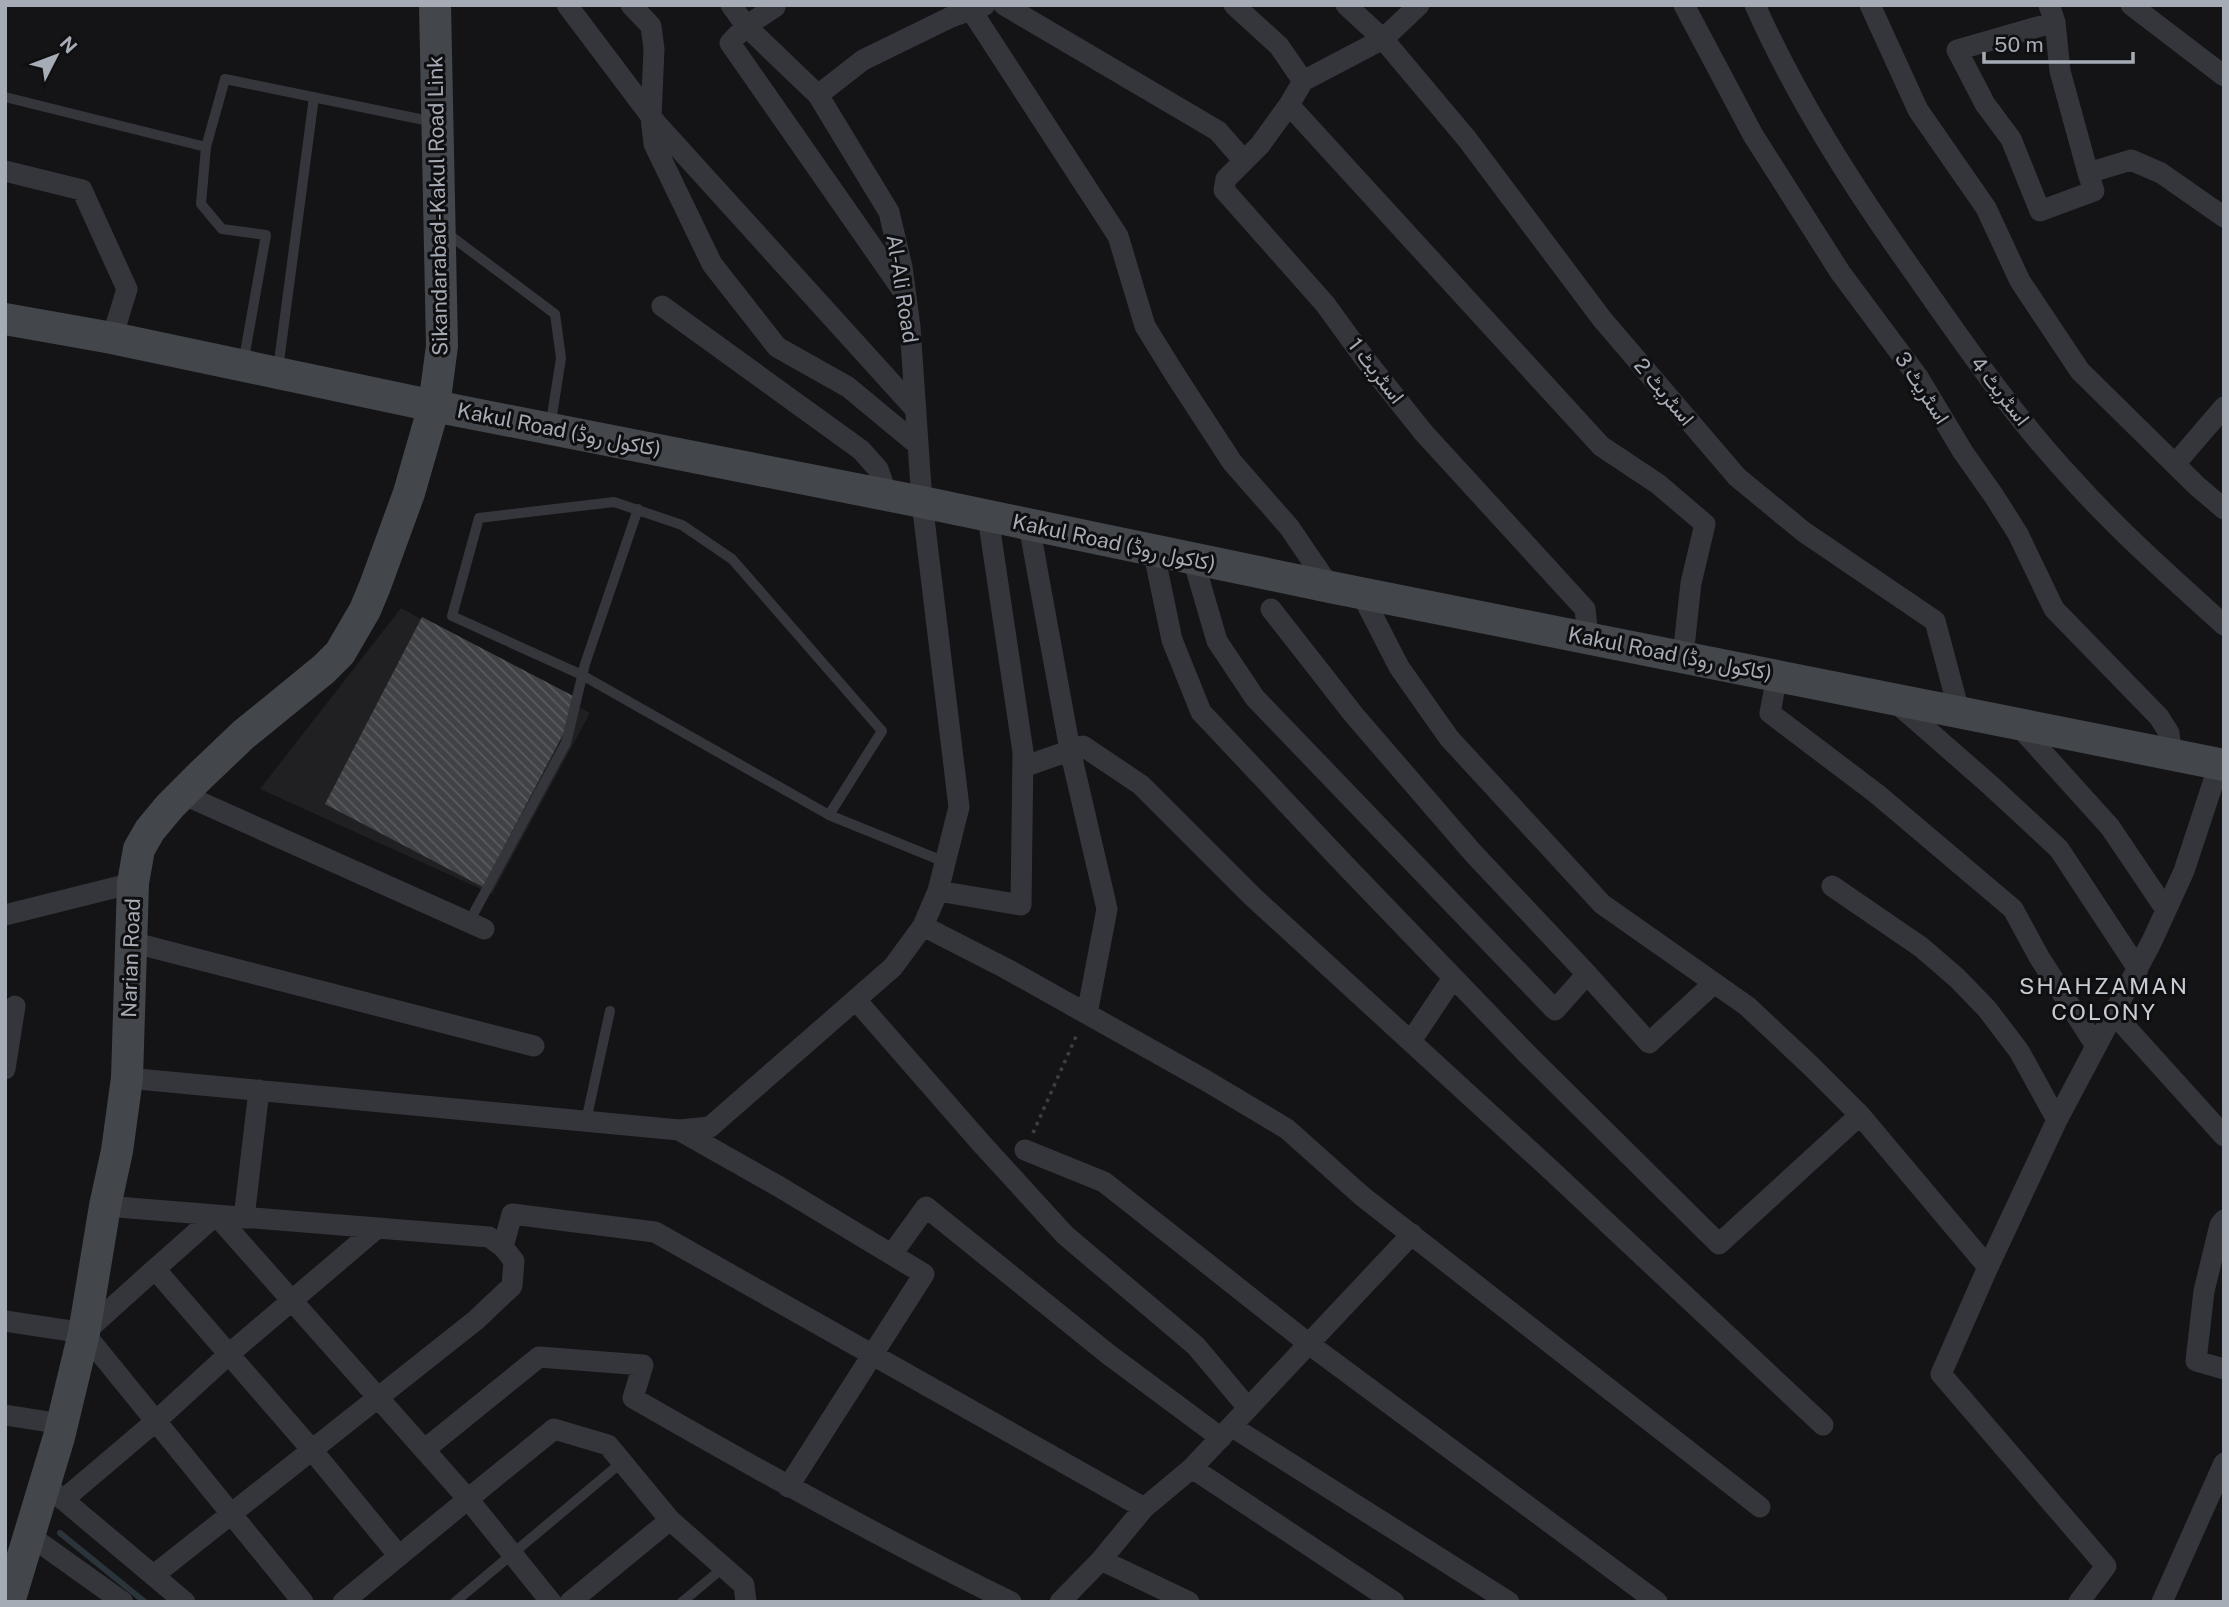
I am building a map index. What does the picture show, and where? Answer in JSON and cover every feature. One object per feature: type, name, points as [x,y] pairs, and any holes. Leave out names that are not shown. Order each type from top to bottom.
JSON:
[{"type":"main road","name":"Sikandarabad-Kakul Road Link","points":[[434,406],[442,346],[435,5]]},
{"type":"main road","name":"Kakul Road (کاکول روڈ)","points":[[5,319],[112,338],[434,406],[2222,765]]},
{"type":"main road","name":"Narian Road","points":[[9,1602],[29,1535],[54,1492],[62,1424],[84,1333],[117,1151],[127,1077],[133,883],[139,849],[150,830],[183,793],[243,735],[331,663],[352,634],[365,610],[409,493],[434,406]]},
{"type":"street","points":[[567,5],[651,117],[916,410]]},
{"type":"street","points":[[631,5],[651,26],[654,49],[651,117],[654,144],[712,264],[777,347],[848,387],[918,445]]},
{"type":"street","name":"Al-Ali Road","points":[[679,1130],[710,1127],[893,967],[923,926],[938,891],[959,807],[922,502],[906,296],[902,267],[888,212],[818,94],[746,26],[731,5]]},
{"type":"street","points":[[774,5],[775,7],[746,26],[730,43],[906,296]]},
{"type":"street","points":[[1004,5],[1218,131],[1244,162]]},
{"type":"street","points":[[1234,5],[1279,46],[1303,81],[1383,39],[1419,5]]},
{"type":"street","name":"اسٹریٹ 2","points":[[1346,5],[1383,39],[1466,139],[1602,320],[1737,477],[1804,532],[1935,621],[1959,712]]},
{"type":"street","name":"اسٹریٹ 3","points":[[1684,5],[1753,135],[1840,272],[1918,377],[1963,452],[2018,534],[2054,609],[2159,717],[2169,733],[2172,756]]},
{"type":"street","name":"اسٹریٹ 4","points":[[1755,5],[1775,51],[1815,124],[1882,227],[1994,387],[2074,482],[2167,574],[2224,625]]},
{"type":"street","points":[[1870,5],[1918,110],[1986,208],[2020,281],[2080,371],[2224,509]]},
{"type":"street","points":[[2131,5],[2224,76]]},
{"type":"street","points":[[818,94],[863,60],[951,17],[978,8],[1118,236],[1145,326],[1232,462],[1289,527],[1330,587]]},
{"type":"street","points":[[2052,14],[2060,71],[2094,191],[2040,211],[2011,139],[1985,104],[1957,50],[2052,14]]},
{"type":"street","name":"اسٹریٹ 1","points":[[1303,81],[1260,145],[1226,178],[1224,190],[1325,304],[1423,432],[1586,609],[1588,637]]},
{"type":"street","points":[[1289,105],[1601,446],[1658,484],[1705,524],[1691,583],[1683,656]]},
{"type":"street","points":[[2088,173],[2131,160],[2161,173],[2224,217]]},
{"type":"street","points":[[5,171],[82,190],[127,289],[112,338]]},
{"type":"street","points":[[662,306],[861,450],[878,469],[887,495]]},
{"type":"street","points":[[2175,464],[2224,407]]},
{"type":"street","points":[[938,891],[1021,905],[1023,752],[988,517]]},
{"type":"street","points":[[1029,525],[1070,750],[1107,909],[1087,1014]]},
{"type":"street","points":[[1153,549],[1172,640],[1201,712],[1526,1053],[1719,1244],[1860,1115]]},
{"type":"street","points":[[1193,559],[1217,641],[1255,698],[1555,1010],[1587,974]]},
{"type":"street","points":[[1361,593],[1399,667],[1449,738],[1602,904],[1746,1006],[1811,1066],[1860,1115],[1987,1267]]},
{"type":"street","points":[[1271,609],[1354,715],[1473,853],[1649,1043],[1713,984]]},
{"type":"street","points":[[1777,676],[1770,713],[1877,794],[2013,909],[2039,957],[2096,1046]]},
{"type":"street","points":[[1892,699],[2059,849],[2138,969]]},
{"type":"street","points":[[2016,723],[2110,827],[2166,910]]},
{"type":"street","points":[[1023,767],[1083,746],[1141,785],[1253,897],[1552,1171],[1823,1425]]},
{"type":"street","points":[[2080,1602],[2106,1566],[1941,1374],[1987,1267],[2057,1120],[2138,969],[2184,871],[2222,765]]},
{"type":"street","points":[[183,793],[477,926]]},
{"type":"street","points":[[5,915],[133,883]]},
{"type":"street","points":[[1832,886],[1921,947],[1987,1009],[2019,1051],[2057,1120]]},
{"type":"street","points":[[923,926],[1007,969],[1287,1129],[1362,1196],[1760,1507]]},
{"type":"street","points":[[131,942],[534,1046]]},
{"type":"street","points":[[1410,1041],[1453,978]]},
{"type":"street","points":[[856,1000],[1065,1235],[1196,1346],[1248,1408]]},
{"type":"street","points":[[5,1069],[15,1006]]},
{"type":"street","points":[[2113,1013],[2224,1136]]},
{"type":"street","points":[[127,1077],[679,1130],[892,1254],[924,1274],[788,1487]]},
{"type":"street","points":[[244,1218],[259,1090]]},
{"type":"street","points":[[1025,1150],[1104,1182],[1309,1344],[1657,1602]]},
{"type":"street","points":[[105,1206],[489,1237],[503,1247],[514,1261],[512,1286],[476,1321],[154,1575]]},
{"type":"street","points":[[892,1254],[926,1206],[1108,1354],[1226,1432],[1508,1602]]},
{"type":"street","points":[[503,1247],[512,1214],[655,1232],[1144,1508]]},
{"type":"street","points":[[84,1333],[216,1215]]},
{"type":"street","points":[[216,1215],[468,1499],[551,1602]]},
{"type":"street","points":[[2224,1220],[2220,1226],[2204,1291],[2196,1361],[2224,1368]]},
{"type":"street","points":[[185,1602],[54,1492],[156,1421],[229,1354],[376,1229]]},
{"type":"street","points":[[1060,1602],[1101,1560],[1144,1508],[1192,1468],[1412,1234]]},
{"type":"street","points":[[155,1269],[312,1450],[399,1556]]},
{"type":"street","points":[[5,1321],[84,1333],[303,1602]]},
{"type":"street","points":[[424,1450],[539,1357],[643,1365],[633,1398],[788,1487],[920,1558],[1011,1602]]},
{"type":"street","points":[[5,1415],[62,1424]]},
{"type":"street","points":[[343,1602],[554,1429],[608,1445],[670,1521],[744,1585],[746,1602]]},
{"type":"street","points":[[2162,1602],[2224,1463]]},
{"type":"street","points":[[1192,1468],[1394,1602]]},
{"type":"street","points":[[569,1602],[670,1521]]},
{"type":"street","points":[[29,1535],[123,1602]]},
{"type":"street","points":[[1101,1560],[1189,1602]]},
{"type":"lane","points":[[243,366],[266,235],[222,229],[201,204],[206,147],[225,79],[438,123]]},
{"type":"lane","points":[[5,97],[206,147]]},
{"type":"lane","points":[[278,373],[314,97]]},
{"type":"lane","points":[[439,227],[555,314],[561,358],[550,429]]},
{"type":"lane","points":[[829,815],[882,731],[732,559],[682,525],[614,502],[479,518],[452,615],[582,675],[829,815],[945,862]]},
{"type":"lane","points":[[477,926],[566,743],[582,675],[638,509]]},
{"type":"lane","points":[[586,1121],[610,1011]]},
{"type":"lane","points":[[455,1602],[622,1462]]},
{"type":"lane","points":[[682,1602],[724,1567]]},
{"type":"path","points":[[1025,1150],[1087,1014]]},
{"type":"shaded area","points":[[401,608],[590,713],[492,894],[260,789]]},
{"type":"building","points":[[422,617],[581,700],[483,887],[325,804]]},
{"type":"waterway","points":[[60,1533],[145,1602]]},
{"type":"district","name":"SHAHZAMAN COLONY","points":[[2104,999]]}]
